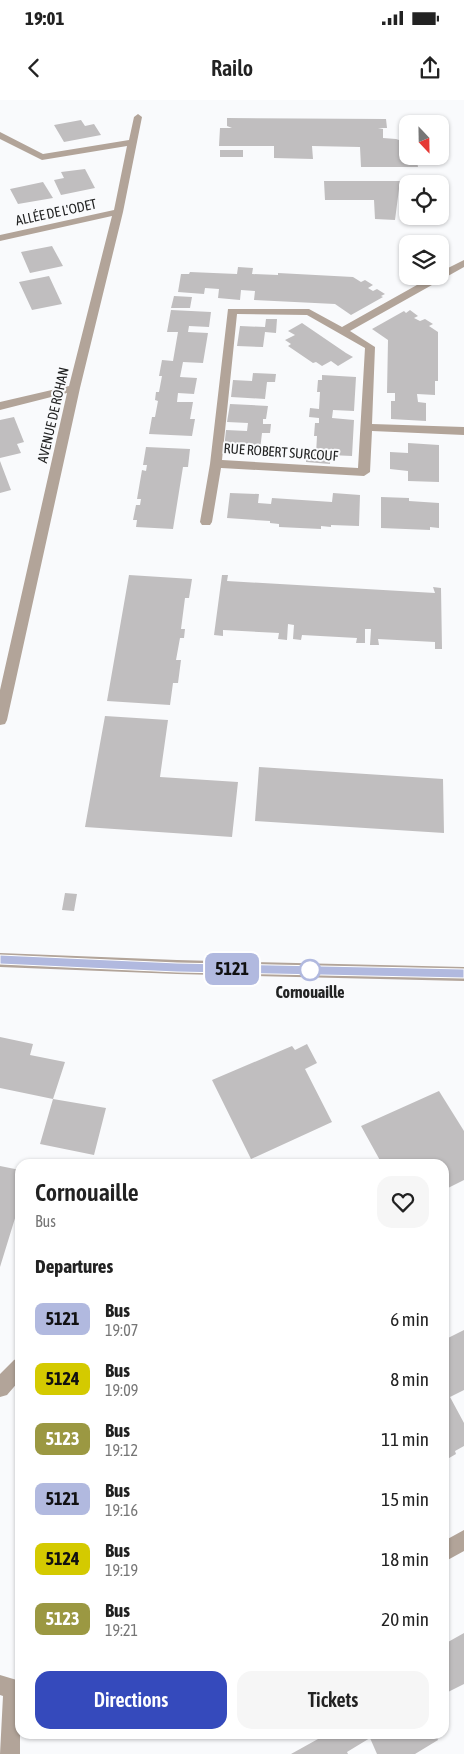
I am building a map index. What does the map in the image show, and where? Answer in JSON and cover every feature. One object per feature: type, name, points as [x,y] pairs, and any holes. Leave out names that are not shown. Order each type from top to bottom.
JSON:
[{"type":"street","name":"AVENUE DE ROHAN","points":[[0,720],[74,388],[118,212],[138,117]]},
{"type":"street","points":[[0,135],[42,157],[132,142]]},
{"type":"street","name":"ALLÉE DE L'ODET","points":[[0,238],[118,212]]},
{"type":"street","points":[[342,331],[464,263]]},
{"type":"street","name":"RUE ROBERT SURCOUF","points":[[232,311],[309,312],[370,347],[367,427],[364,472],[216,464],[232,311]]},
{"type":"street","points":[[0,406],[74,388]]},
{"type":"street","points":[[367,427],[464,431]]},
{"type":"street","points":[[206,522],[216,464]]},
{"type":"street","points":[[0,960],[177,967],[464,974]]},
{"type":"street","points":[[0,1388],[15,1372]]},
{"type":"street","points":[[449,1549],[464,1540]]},
{"type":"street","points":[[9,1754],[11,1687]]},
{"type":"building","points":[[227,118],[386,119],[387,128],[378,128],[383,129],[383,138],[399,140],[399,165],[418,165],[418,167],[361,167],[360,147],[312,146],[313,159],[274,158],[274,146],[219,146],[220,128],[232,128],[227,126]]},
{"type":"building","points":[[81,120],[85,126],[94,124],[101,135],[64,142],[54,125]]},
{"type":"building","points":[[220,150],[243,150],[243,157],[220,157]]},
{"type":"building","points":[[85,169],[95,188],[61,195],[54,180],[64,178],[61,172]]},
{"type":"building","points":[[324,181],[399,181],[395,220],[375,219],[374,200],[325,200]]},
{"type":"building","points":[[43,182],[53,198],[18,204],[10,189]]},
{"type":"building","points":[[52,246],[63,266],[30,273],[21,252]]},
{"type":"building","points":[[238,267],[253,268],[252,274],[278,275],[278,273],[353,277],[361,282],[365,280],[373,285],[368,288],[373,291],[377,289],[385,294],[381,296],[383,297],[351,315],[335,304],[254,300],[255,291],[241,290],[240,300],[218,298],[219,289],[205,288],[204,294],[178,292],[181,274],[189,274],[190,272],[237,274]]},
{"type":"building","points":[[49,276],[62,304],[32,310],[19,282]]},
{"type":"building","points":[[174,296],[192,297],[190,308],[171,308]]},
{"type":"building","points":[[171,310],[211,312],[209,327],[189,326],[188,332],[208,333],[203,363],[183,362],[180,377],[197,378],[194,394],[178,393],[177,402],[193,402],[190,419],[195,419],[192,436],[149,434],[152,417],[155,417],[158,401],[155,400],[156,392],[159,392],[162,376],[159,376],[162,360],[173,361],[178,332],[167,332]]},
{"type":"building","points":[[410,310],[418,316],[414,318],[420,321],[425,319],[433,324],[429,326],[438,332],[438,381],[435,381],[435,395],[417,394],[418,402],[426,403],[426,421],[391,419],[391,401],[395,401],[395,393],[387,393],[388,340],[372,329],[404,311],[406,313]]},
{"type":"building","points":[[266,319],[277,319],[276,333],[265,332],[263,347],[237,346],[240,326],[265,327]]},
{"type":"building","points":[[302,323],[353,357],[338,366],[331,361],[322,366],[316,362],[313,363],[288,346],[291,344],[285,340],[295,335],[288,331]]},
{"type":"building","points":[[253,373],[276,374],[275,382],[267,382],[265,399],[231,397],[233,380],[252,381]]},
{"type":"building","points":[[322,375],[356,377],[354,411],[333,410],[332,418],[354,420],[352,456],[330,455],[330,464],[306,462],[306,453],[316,454],[317,436],[314,436],[315,423],[319,423],[319,418],[309,417],[310,408],[319,409],[320,392],[317,392],[318,380],[322,380]]},
{"type":"building","points":[[230,404],[268,406],[266,419],[263,419],[263,424],[271,424],[270,433],[262,433],[260,450],[224,449],[226,430],[247,431],[248,423],[227,422]]},
{"type":"building","points":[[14,417],[24,442],[17,444],[21,453],[0,458],[0,420]]},
{"type":"building","points":[[408,443],[439,445],[439,482],[408,481],[408,471],[390,469],[390,452],[408,453]]},
{"type":"building","points":[[146,447],[190,449],[188,467],[183,467],[173,529],[136,527],[137,520],[133,520],[136,505],[140,505],[141,499],[137,499],[142,470],[146,471],[147,465],[143,465]]},
{"type":"building","points":[[0,461],[11,490],[0,493]]},
{"type":"building","points":[[230,493],[259,494],[258,503],[271,504],[272,498],[332,502],[333,493],[360,495],[359,526],[331,525],[331,527],[321,526],[321,529],[279,527],[279,524],[270,523],[270,521],[227,518]]},
{"type":"building","points":[[381,497],[409,498],[409,501],[439,503],[439,528],[430,527],[430,530],[381,528]]},
{"type":"building","points":[[129,575],[192,579],[189,598],[185,598],[181,629],[185,629],[184,638],[180,638],[176,660],[181,660],[178,683],[173,683],[170,705],[107,701]]},
{"type":"building","points":[[222,575],[228,575],[227,581],[435,593],[433,587],[441,588],[442,649],[435,649],[435,642],[378,639],[379,645],[370,645],[371,629],[365,629],[365,643],[356,643],[357,638],[302,635],[301,640],[293,639],[294,625],[288,624],[287,640],[278,639],[279,633],[223,630],[223,636],[214,635]]},
{"type":"building","points":[[105,716],[168,720],[160,777],[238,782],[232,837],[85,827]]},
{"type":"building","points":[[259,767],[443,779],[444,833],[255,821]]},
{"type":"building","points":[[65,893],[77,894],[74,911],[62,910]]},
{"type":"building","points":[[0,1037],[33,1044],[30,1055],[65,1062],[53,1099],[0,1088]]},
{"type":"building","points":[[307,1044],[317,1063],[305,1069],[332,1122],[251,1159],[212,1080],[292,1046],[295,1050]]},
{"type":"building","points":[[439,1091],[464,1131],[464,1180],[449,1188],[449,1159],[379,1159],[361,1126]]},
{"type":"building","points":[[53,1099],[106,1108],[94,1155],[40,1144]]},
{"type":"building","points":[[0,1166],[15,1169],[15,1218],[0,1267]]},
{"type":"building","points":[[464,1330],[464,1390],[450,1397],[464,1423],[464,1446],[455,1451],[456,1454],[449,1458],[449,1394],[449,1338]]},
{"type":"building","points":[[464,1633],[464,1684],[449,1692],[449,1641]]},
{"type":"building","points":[[318,1739],[368,1739],[347,1752],[348,1754],[291,1754]]},
{"type":"building","points":[[370,1739],[438,1740],[415,1754],[377,1754]]},
{"type":"bus line","name":"5121","points":[[0,960],[177,967],[464,974]]},
{"type":"place","name":"Cornouaille","points":[[310,970]]}]
